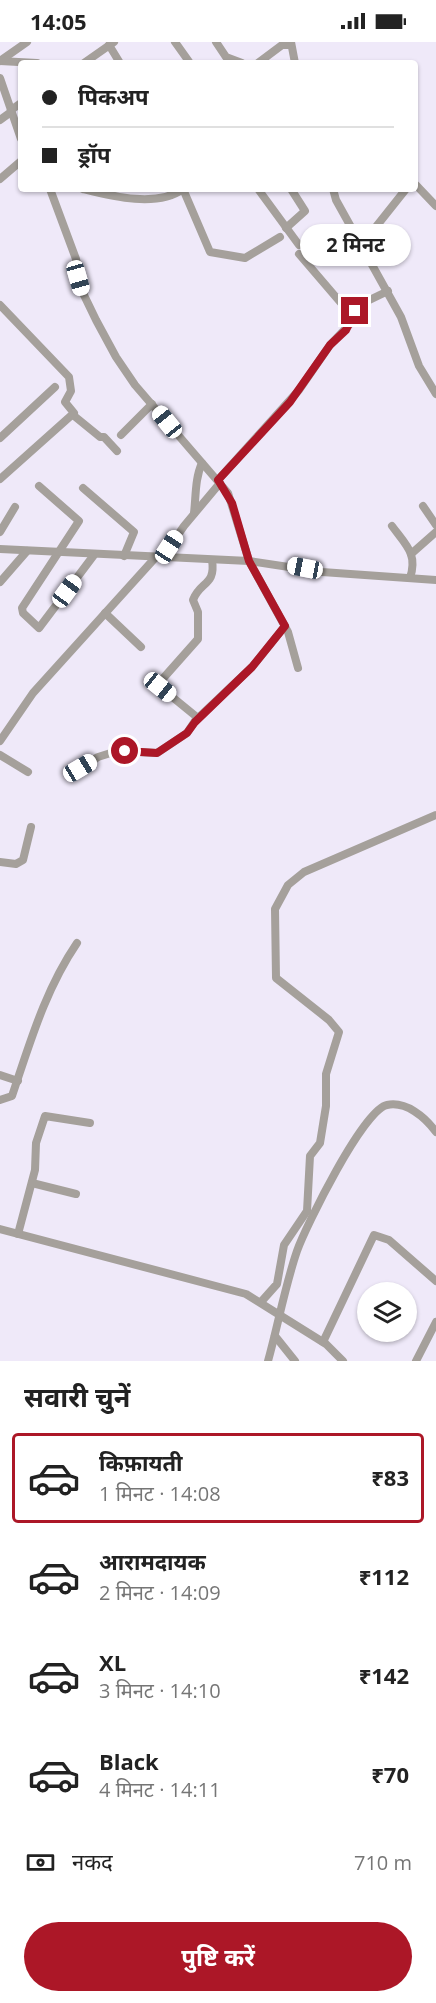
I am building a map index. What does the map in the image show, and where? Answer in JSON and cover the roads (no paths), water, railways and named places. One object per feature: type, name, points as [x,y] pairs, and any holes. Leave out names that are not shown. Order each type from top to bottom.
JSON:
[{"type":"street","points":[[18,62],[0,61],[27,42]]},
{"type":"street","points":[[175,42],[188,60]]},
{"type":"street","points":[[216,42],[226,57],[234,60]]},
{"type":"street","points":[[88,60],[111,44],[119,60]]},
{"type":"street","points":[[262,60],[282,45],[291,44],[295,60]]},
{"type":"street","points":[[0,78],[18,131]]},
{"type":"street","points":[[0,120],[18,105]]},
{"type":"street","points":[[0,179],[18,164]]},
{"type":"street","points":[[418,187],[436,206]]},
{"type":"street","points":[[51,192],[76,259],[82,291],[116,357],[219,482],[232,503],[249,561],[285,626],[292,642],[298,668]]},
{"type":"street","points":[[101,192],[144,199],[173,195],[178,192]]},
{"type":"street","points":[[184,192],[210,252],[245,258],[280,237]]},
{"type":"street","points":[[260,192],[299,250],[353,317]]},
{"type":"street","points":[[286,228],[305,209],[293,192]]},
{"type":"street","points":[[334,192],[388,291],[401,317],[419,366],[436,394]]},
{"type":"street","points":[[359,241],[375,228],[404,192]]},
{"type":"street","points":[[0,741],[28,698],[158,558],[219,482],[290,402],[330,345],[346,330],[357,306],[388,291]]},
{"type":"street","points":[[0,305],[69,377],[71,392],[65,402],[74,411],[73,415],[100,438],[104,437],[117,451]]},
{"type":"street","points":[[0,438],[55,387]]},
{"type":"street","points":[[121,435],[153,404]]},
{"type":"street","points":[[0,479],[73,415]]},
{"type":"street","points":[[194,513],[198,489],[196,476],[202,463]]},
{"type":"street","points":[[39,486],[79,521],[22,608],[22,613],[38,629],[94,555]]},
{"type":"street","points":[[83,488],[134,532],[124,556]]},
{"type":"street","points":[[423,506],[436,525]]},
{"type":"street","points":[[0,532],[15,507]]},
{"type":"street","points":[[392,526],[411,554],[414,566],[410,578]]},
{"type":"street","points":[[411,554],[436,532]]},
{"type":"street","points":[[0,549],[249,561],[322,572],[436,580]]},
{"type":"street","points":[[0,582],[27,551]]},
{"type":"street","points":[[198,718],[160,687],[159,683],[198,639],[198,612],[193,600],[212,578],[212,560]]},
{"type":"street","points":[[105,613],[141,647]]},
{"type":"street","points":[[80,768],[98,757],[117,751],[157,753],[187,733],[198,718],[252,667],[285,626]]},
{"type":"street","points":[[0,754],[28,772]]},
{"type":"street","points":[[261,1302],[277,1284],[284,1245],[307,1211],[310,1156],[320,1143],[326,1106],[326,1074],[339,1032],[276,978],[274,918],[281,896],[294,879],[319,863],[436,815]]},
{"type":"street","points":[[0,862],[16,864],[23,860],[32,827]]},
{"type":"street","points":[[0,1100],[12,1096],[53,981],[77,943]]},
{"type":"street","points":[[0,1075],[18,1080]]},
{"type":"street","points":[[268,1361],[298,1249],[343,1159],[367,1119],[385,1106],[403,1105],[436,1132]]},
{"type":"street","points":[[18,1234],[37,1160],[36,1143],[45,1116],[90,1123]]},
{"type":"street","points":[[32,1183],[76,1194]]},
{"type":"street","points":[[0,1229],[230,1289],[261,1302],[323,1342],[343,1361]]},
{"type":"street","points":[[323,1342],[374,1235],[389,1240],[436,1281]]},
{"type":"street","points":[[416,1361],[436,1322]]},
{"type":"street","points":[[275,1336],[295,1361]]}]
